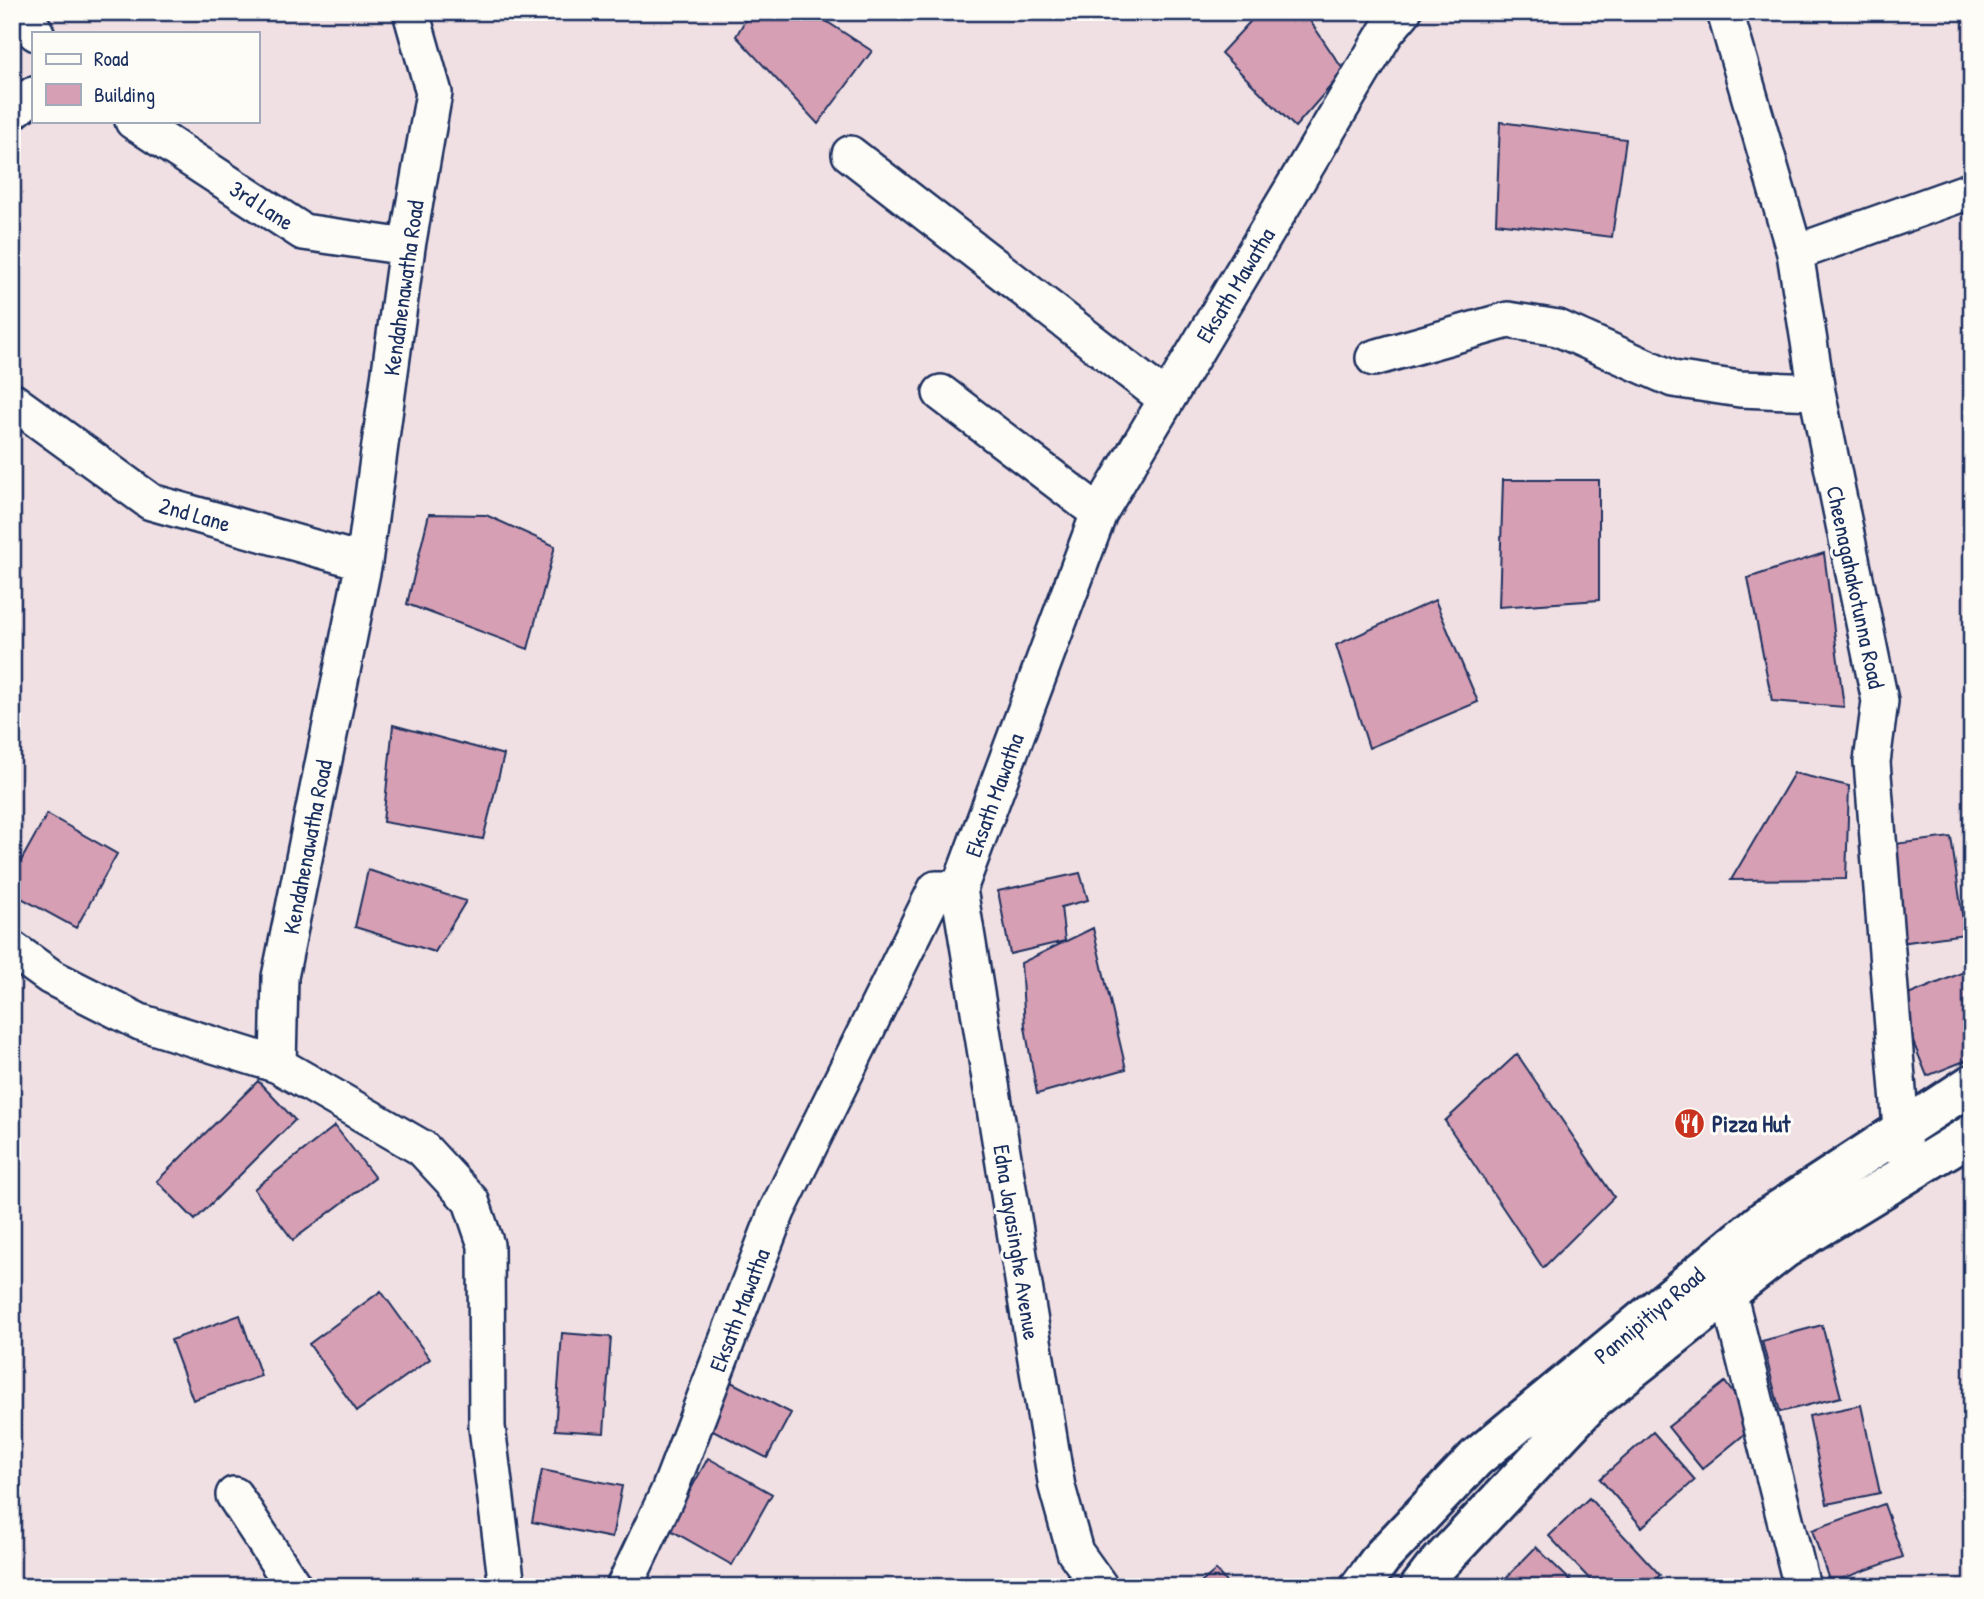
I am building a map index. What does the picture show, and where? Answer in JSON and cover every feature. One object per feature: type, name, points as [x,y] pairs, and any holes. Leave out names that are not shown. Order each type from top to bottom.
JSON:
[{"type":"main road","name":"Pannipitiya Road","points":[[1360,1587],[1382,1558],[1476,1458],[1764,1220],[1972,1084]]},
{"type":"main road","name":"Pannipitiya Road","points":[[1420,1587],[1594,1399],[1784,1248],[1972,1134]]},
{"type":"street","points":[[24,12],[35,32]]},
{"type":"street","name":"Kendahenawatha Road","points":[[278,1065],[281,977],[364,562],[407,247],[434,93],[411,12]]},
{"type":"street","name":"Eksath Mawatha","points":[[624,1587],[669,1491],[777,1211],[936,889],[959,889],[1099,513],[1386,32],[1403,12]]},
{"type":"street","name":"Cheenagahakotunna Road","points":[[1725,12],[1795,253],[1817,392],[1880,701],[1872,762],[1900,1129],[1908,1173]]},
{"type":"street","points":[[12,112],[32,95]]},
{"type":"street","name":"3rd Lane","points":[[135,122],[303,232],[407,247]]},
{"type":"street","points":[[850,154],[1166,399]]},
{"type":"street","points":[[1795,253],[1972,190]]},
{"type":"street","points":[[1374,358],[1508,320],[1558,328],[1672,379],[1740,389],[1817,392]]},
{"type":"street","points":[[941,393],[1099,513]]},
{"type":"street","name":"2nd Lane","points":[[12,401],[151,502],[364,562]]},
{"type":"street","name":"Edna Jayasinghe Avenue","points":[[959,889],[1057,1487],[1075,1552],[1100,1587]]},
{"type":"street","points":[[12,949],[51,977],[140,1022],[278,1065],[422,1147],[471,1201],[486,1245],[487,1427],[507,1587]]},
{"type":"street","points":[[1728,1292],[1802,1587]]},
{"type":"street","points":[[234,1495],[294,1587]]},
{"type":"building","points":[[750,12],[812,12],[872,51],[818,124],[736,36]]},
{"type":"building","points":[[1259,12],[1304,12],[1344,71],[1295,127],[1221,53]]},
{"type":"building","points":[[1500,122],[1626,139],[1612,237],[1496,223]]},
{"type":"building","points":[[1503,480],[1599,480],[1599,600],[1499,607]]},
{"type":"building","points":[[429,514],[486,515],[555,546],[528,649],[407,604]]},
{"type":"building","points":[[1824,553],[1844,707],[1772,701],[1748,578]]},
{"type":"building","points":[[1435,600],[1478,702],[1369,748],[1336,645]]},
{"type":"building","points":[[393,725],[504,755],[483,839],[383,822]]},
{"type":"building","points":[[1794,773],[1849,786],[1846,879],[1731,880]]},
{"type":"building","points":[[47,814],[117,854],[76,928],[12,893],[12,877]]},
{"type":"building","points":[[1951,837],[1965,934],[1900,943],[1886,845]]},
{"type":"building","points":[[368,870],[466,901],[435,952],[355,927]]},
{"type":"building","points":[[1080,873],[1088,900],[1061,907],[1065,941],[1010,954],[998,891]]},
{"type":"building","points":[[1093,928],[1126,1069],[1037,1094],[1025,1027],[1021,963]]},
{"type":"building","points":[[1971,969],[1972,1058],[1927,1076],[1896,1000]]},
{"type":"building","points":[[1517,1054],[1614,1197],[1543,1268],[1445,1121]]},
{"type":"building","points":[[258,1081],[295,1120],[195,1220],[157,1181]]},
{"type":"building","points":[[335,1126],[375,1178],[293,1240],[254,1189]]},
{"type":"building","points":[[381,1291],[430,1359],[357,1411],[309,1344]]},
{"type":"building","points":[[240,1315],[261,1376],[193,1400],[171,1340]]},
{"type":"building","points":[[1822,1325],[1841,1397],[1780,1412],[1762,1341]]},
{"type":"building","points":[[562,1333],[611,1337],[604,1433],[555,1430]]},
{"type":"building","points":[[729,1381],[791,1413],[767,1458],[705,1426]]},
{"type":"building","points":[[1725,1382],[1743,1407],[1746,1433],[1702,1469],[1668,1427]]},
{"type":"building","points":[[1861,1405],[1880,1493],[1827,1504],[1809,1416]]},
{"type":"building","points":[[1653,1432],[1695,1480],[1642,1527],[1600,1479]]},
{"type":"building","points":[[708,1458],[772,1494],[732,1565],[669,1529]]},
{"type":"building","points":[[542,1470],[622,1486],[612,1538],[532,1522]]},
{"type":"building","points":[[1589,1498],[1660,1575],[1648,1587],[1597,1587],[1549,1536]]},
{"type":"building","points":[[1884,1504],[1903,1557],[1830,1583],[1812,1530]]},
{"type":"building","points":[[1536,1547],[1577,1587],[1510,1587],[1503,1581]]},
{"type":"building","points":[[1216,1570],[1230,1587],[1196,1587]]},
{"type":"place","name":"Pizza Hut","points":[[1689,1123]]}]
